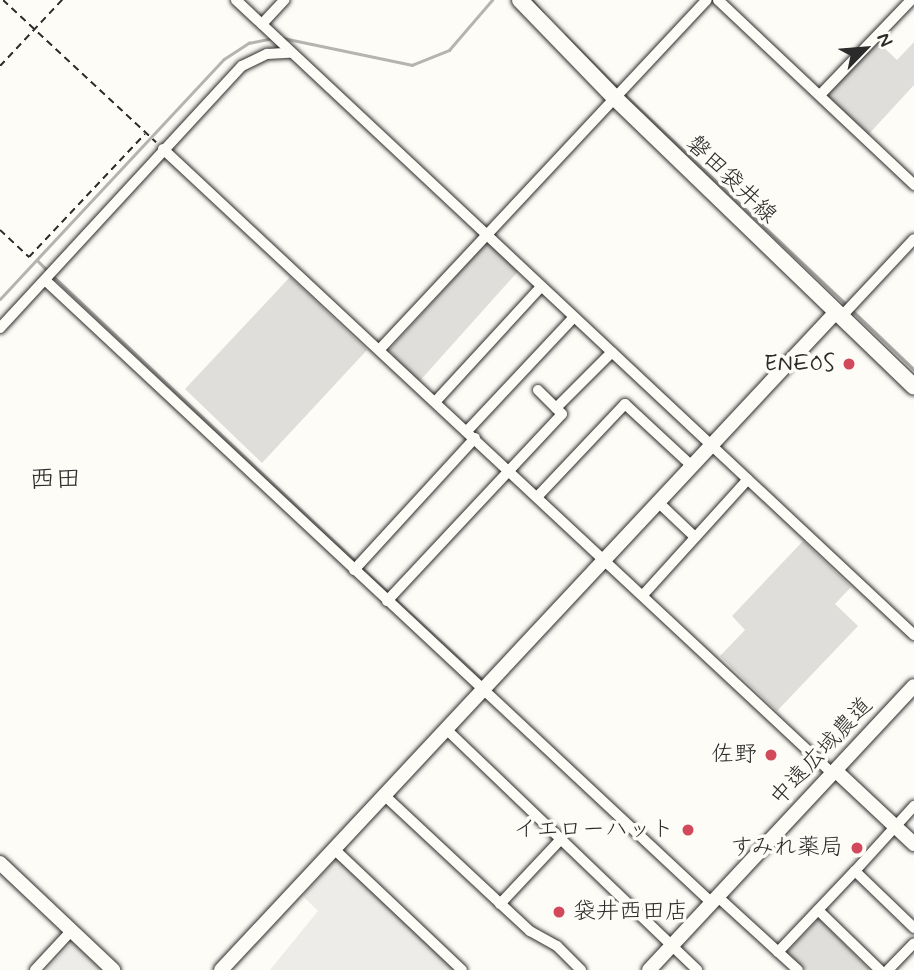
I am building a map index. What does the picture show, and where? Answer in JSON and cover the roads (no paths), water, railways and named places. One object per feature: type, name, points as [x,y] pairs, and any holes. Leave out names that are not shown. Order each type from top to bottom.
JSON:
[{"type":"main road","name":"磐田袋井線","points":[[520,0],[616,99],[914,387]]},
{"type":"street","points":[[236,0],[289,53],[712,444],[914,635]]},
{"type":"street","points":[[262,24],[284,0]]},
{"type":"street","points":[[380,349],[707,0]]},
{"type":"street","points":[[718,0],[914,186]]},
{"type":"street","points":[[820,95],[911,0]]},
{"type":"street","points":[[0,328],[242,66],[267,54],[289,53]]},
{"type":"street","points":[[163,149],[834,773],[914,844]]},
{"type":"street","points":[[221,970],[712,444],[914,239]]},
{"type":"street","points":[[45,280],[358,566],[484,688],[715,900],[798,970]]},
{"type":"street","points":[[436,401],[541,287]]},
{"type":"street","points":[[358,566],[574,317]]},
{"type":"street","points":[[556,408],[612,352]]},
{"type":"street","points":[[391,597],[562,414],[538,390]]},
{"type":"street","points":[[537,496],[625,404],[692,466]]},
{"type":"street","points":[[643,596],[748,479]]},
{"type":"street","points":[[658,502],[695,537]]},
{"type":"street","name":"中遠広域農道","points":[[649,970],[914,686]]},
{"type":"street","points":[[446,729],[697,970]]},
{"type":"street","points":[[384,795],[500,904],[582,970]]},
{"type":"street","points":[[778,952],[914,806]]},
{"type":"street","points":[[500,904],[561,839]]},
{"type":"street","points":[[334,849],[462,970]]},
{"type":"street","points":[[0,863],[113,970]]},
{"type":"street","points":[[855,871],[914,928]]},
{"type":"street","points":[[818,910],[880,970]]},
{"type":"street","points":[[35,970],[72,930]]},
{"type":"street","points":[[888,970],[914,943]]},
{"type":"waterway","points":[[283,38],[412,65],[449,50],[492,0]]},
{"type":"waterway","points":[[532,0],[543,13]]},
{"type":"waterway","points":[[565,35],[620,90]]},
{"type":"waterway","points":[[0,299],[224,59],[249,43],[273,38]]},
{"type":"waterway","points":[[624,94],[847,305]]},
{"type":"waterway","points":[[37,260],[47,270]]},
{"type":"waterway","points":[[52,275],[355,561]]},
{"type":"waterway","points":[[853,311],[914,369]]},
{"type":"waterway","points":[[360,566],[388,592]]},
{"type":"waterway","points":[[393,597],[483,680]]},
{"type":"place","name":"ENEOS","points":[[849,364]]},
{"type":"place","name":"佐野","points":[[771,755]]},
{"type":"place","name":"イエローハット","points":[[688,830]]},
{"type":"place","name":"すみれ薬局","points":[[857,848]]},
{"type":"place","name":"袋井西田店","points":[[559,912]]},
{"type":"district","name":"西田","points":[[55,481]]}]
